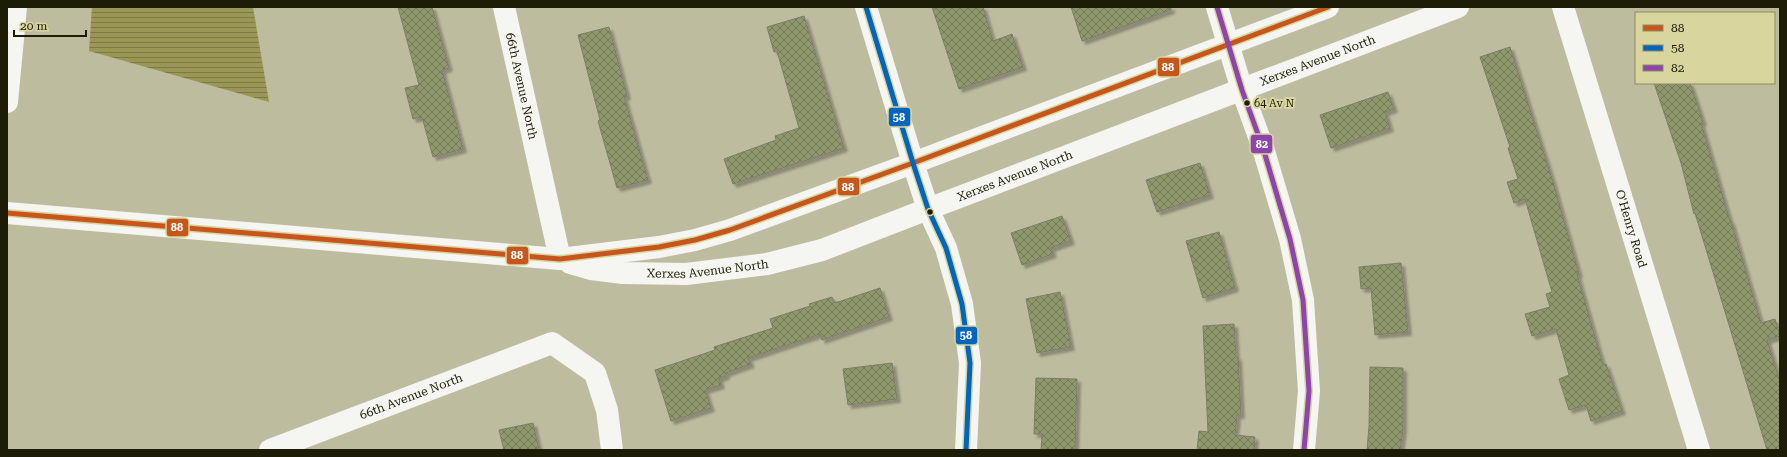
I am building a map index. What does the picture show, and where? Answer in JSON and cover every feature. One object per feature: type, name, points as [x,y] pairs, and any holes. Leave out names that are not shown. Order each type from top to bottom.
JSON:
[{"type":"main road","points":[[7,102],[16,7]]},
{"type":"main road","name":"66th Avenue North","points":[[504,7],[560,259]]},
{"type":"main road","points":[[866,7],[913,163],[928,208],[946,248],[962,304],[970,363],[966,450]]},
{"type":"main road","points":[[1217,7],[1242,90],[1263,148],[1290,239],[1303,300],[1309,391],[1304,450]]},
{"type":"main road","name":"Xerxes Avenue North","points":[[7,213],[560,259],[652,248],[695,240],[730,230],[1328,7]]},
{"type":"main road","name":"Xerxes Avenue North","points":[[560,259],[591,269],[623,273],[686,274],[767,264],[822,250],[903,220],[928,208],[1458,7]]},
{"type":"main road","name":"O'Henry Road","points":[[1563,7],[1699,450]]},
{"type":"main road","name":"66th Avenue North","points":[[270,450],[552,343],[595,373],[607,410],[612,450]]},
{"type":"shaded area","points":[[92,7],[253,7],[269,102],[89,51]]},
{"type":"building","points":[[398,7],[432,7],[449,68],[442,70],[463,149],[433,157],[422,117],[413,119],[405,88],[419,85]]},
{"type":"building","points":[[932,7],[983,7],[993,41],[1012,34],[1023,67],[959,89]]},
{"type":"building","points":[[1071,7],[1171,7],[1171,10],[1082,41]]},
{"type":"building","points":[[804,16],[844,148],[733,184],[724,159],[776,140],[775,136],[799,128],[777,51],[774,52],[767,27]]},
{"type":"building","points":[[609,27],[627,96],[624,97],[648,180],[617,188],[598,121],[600,120],[578,35]]},
{"type":"building","points":[[1510,47],[1553,182],[1603,365],[1606,364],[1622,411],[1591,421],[1586,405],[1569,410],[1559,379],[1569,375],[1556,329],[1532,336],[1525,314],[1550,307],[1546,294],[1552,292],[1525,199],[1514,203],[1507,182],[1518,179],[1508,148],[1510,147],[1480,57]]},
{"type":"building","points":[[1654,84],[1690,84],[1703,122],[1701,123],[1761,323],[1775,319],[1780,336],[1767,340],[1780,382],[1780,450],[1767,450],[1695,213],[1694,214],[1681,163]]},
{"type":"building","points":[[1388,92],[1394,109],[1385,112],[1390,128],[1331,148],[1320,115]]},
{"type":"building","points":[[1200,163],[1210,195],[1157,212],[1146,180]]},
{"type":"building","points":[[1062,216],[1071,241],[1051,248],[1053,254],[1022,265],[1011,233]]},
{"type":"building","points":[[1219,232],[1235,288],[1203,298],[1186,241]]},
{"type":"building","points":[[1401,263],[1408,332],[1375,335],[1371,288],[1361,289],[1359,267]]},
{"type":"building","points":[[880,288],[889,317],[822,340],[820,334],[748,358],[751,364],[726,373],[726,376],[719,378],[721,385],[705,390],[711,408],[671,421],[655,370],[715,350],[714,347],[773,328],[770,319],[810,306],[809,304],[832,297],[835,303]]},
{"type":"building","points":[[1060,292],[1071,347],[1037,353],[1026,299]]},
{"type":"building","points":[[1234,324],[1236,357],[1238,357],[1241,415],[1237,415],[1235,435],[1255,437],[1254,450],[1197,450],[1199,431],[1208,432],[1203,326]]},
{"type":"building","points":[[892,363],[897,399],[848,405],[843,369]]},
{"type":"building","points":[[1370,367],[1403,368],[1403,429],[1400,450],[1367,450]]},
{"type":"building","points":[[1036,378],[1077,379],[1075,450],[1041,450],[1042,434],[1034,434]]},
{"type":"building","points":[[533,423],[539,450],[504,450],[499,430]]},
{"type":"transit line","name":"58","points":[[866,7],[913,163],[928,209],[946,248],[962,304],[970,363],[966,450]]},
{"type":"transit line","name":"82","points":[[1217,7],[1242,90],[1263,148],[1290,239],[1303,300],[1309,391],[1304,450]]},
{"type":"transit line","name":"88","points":[[7,213],[560,259],[659,247],[695,240],[730,230],[1328,7]]},
{"type":"place","name":"64 Av N","points":[[1247,103]]}]
